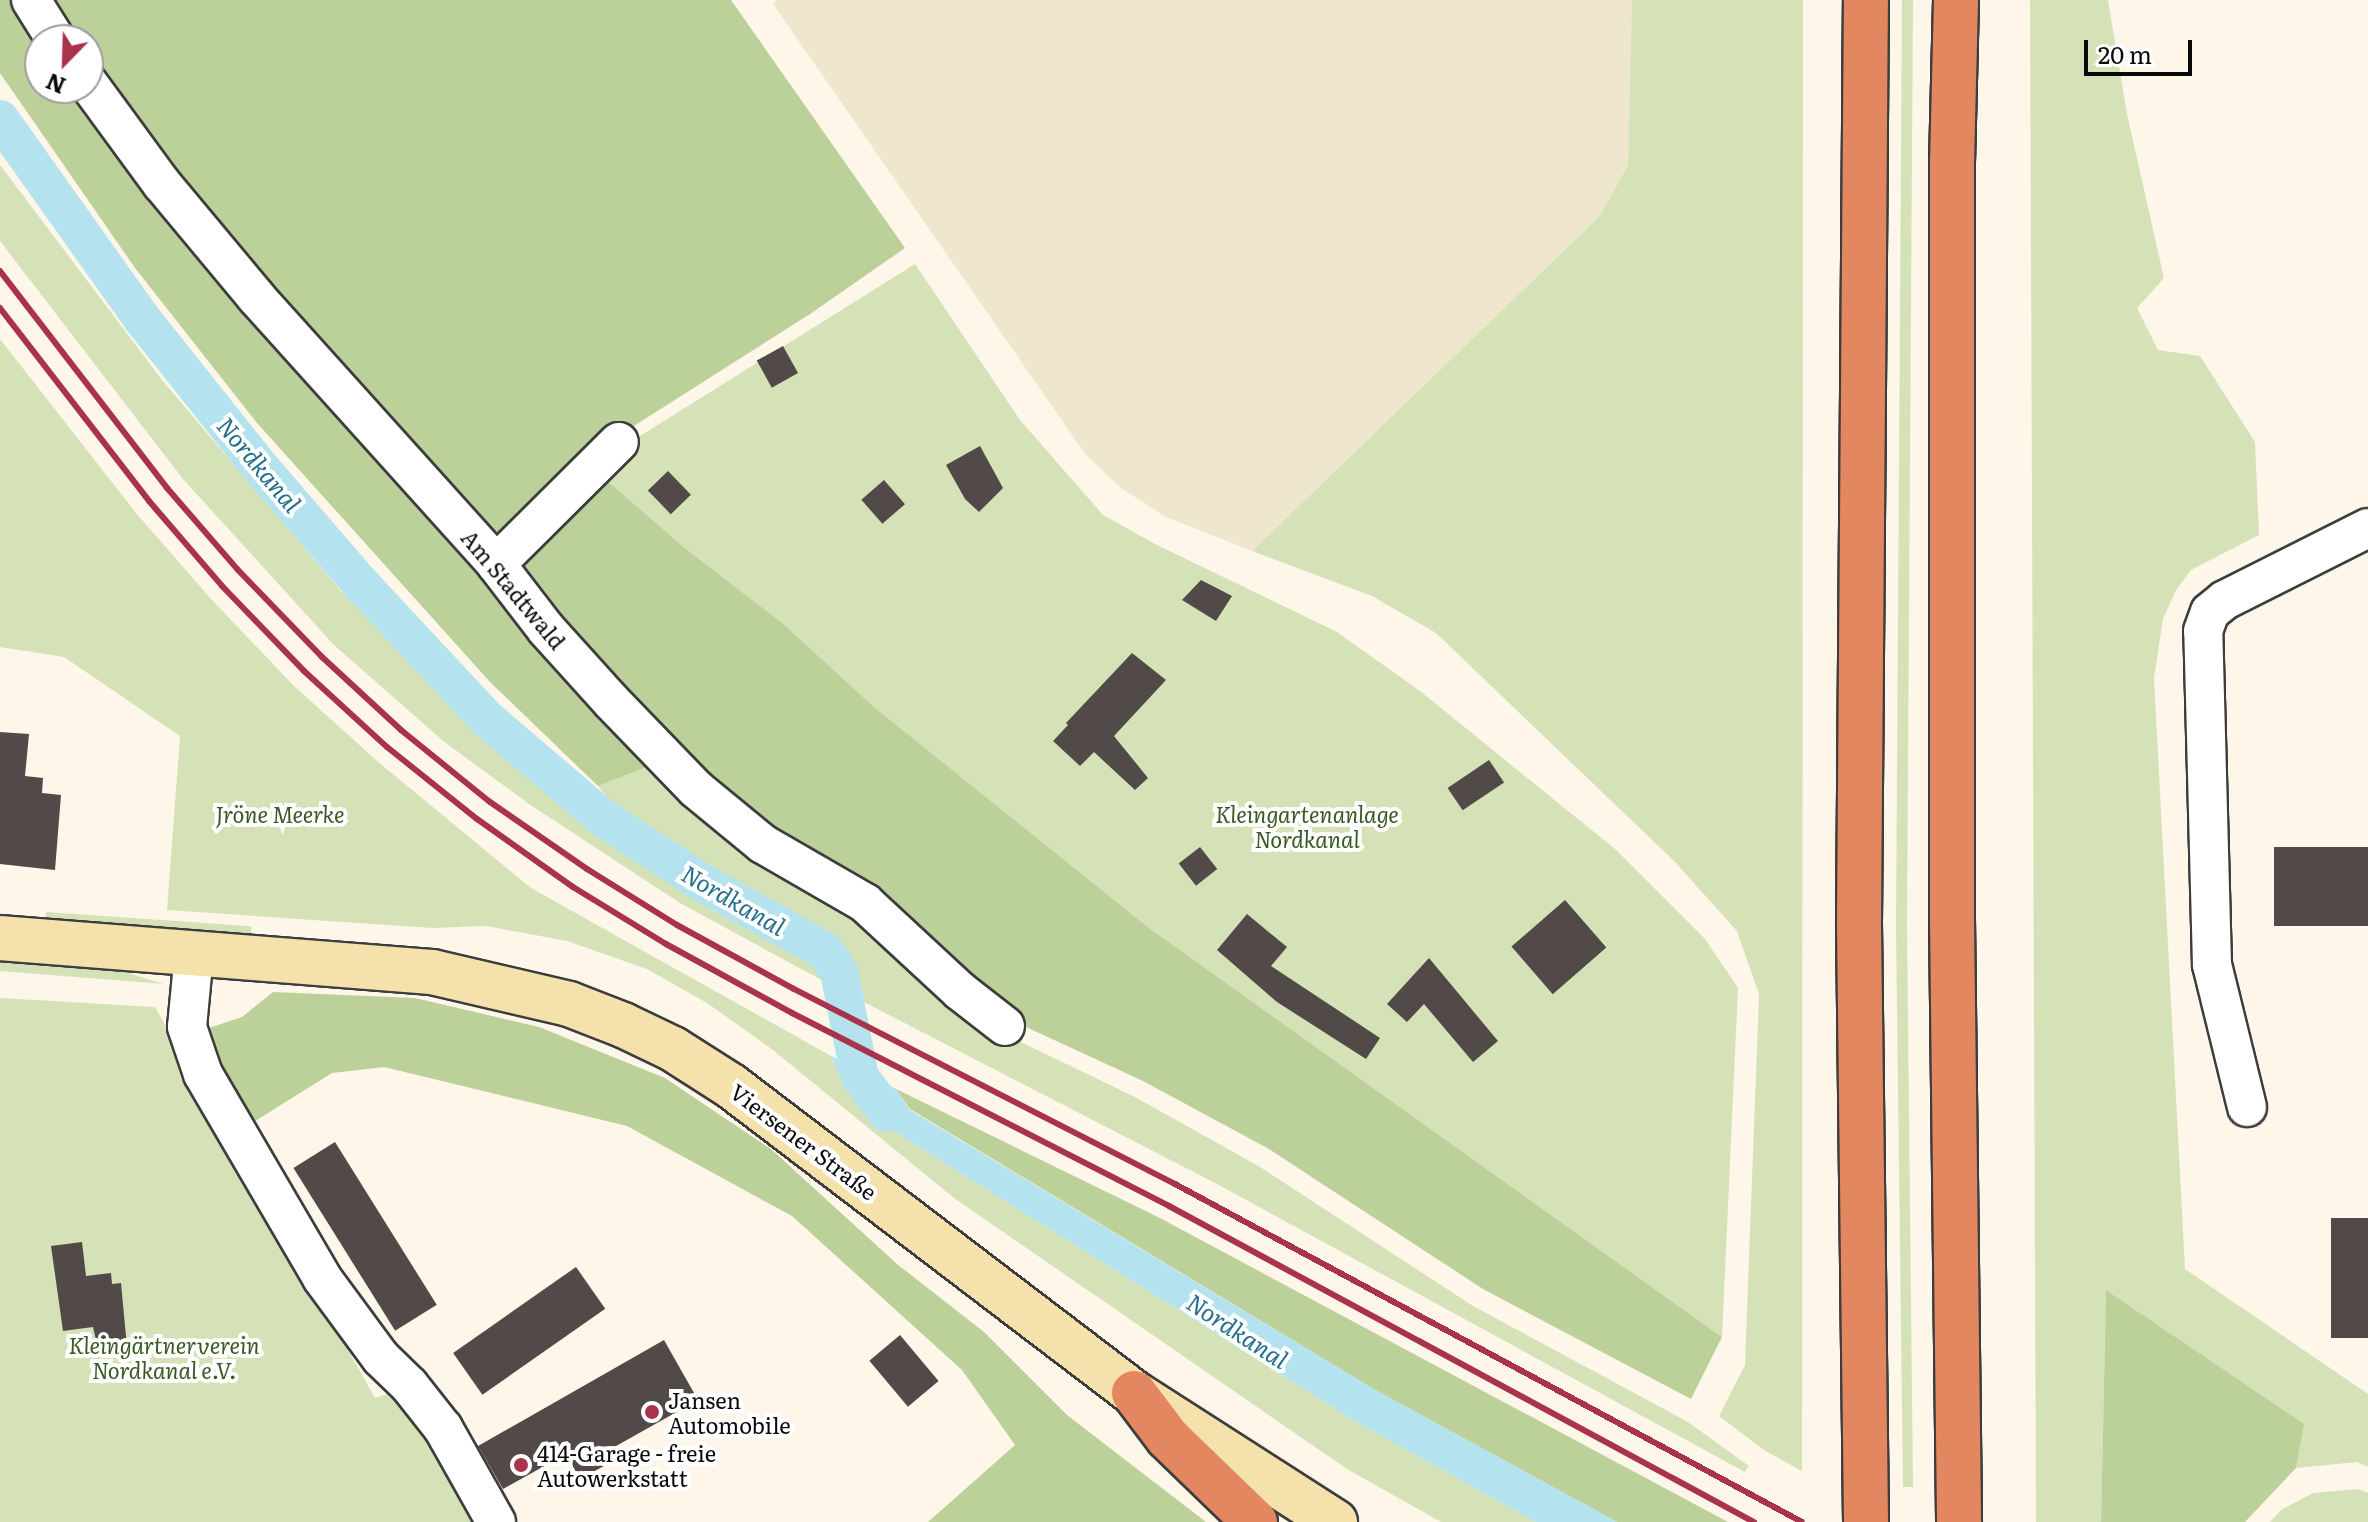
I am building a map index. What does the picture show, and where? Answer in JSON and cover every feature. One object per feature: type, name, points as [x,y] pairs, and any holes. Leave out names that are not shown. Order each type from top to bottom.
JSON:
[{"type":"highway","points":[[1866,0],[1859,891],[1866,1522]]},
{"type":"highway","points":[[1956,0],[1952,160],[1952,919],[1959,1522]]},
{"type":"highway","points":[[1134,1393],[1168,1438],[1255,1522]]},
{"type":"main road","name":"Viersener Straße","points":[[0,938],[432,972],[569,1004],[623,1025],[673,1049],[731,1086],[1134,1393],[1335,1522]]},
{"type":"street","points":[[31,0],[46,24]]},
{"type":"street","name":"Am Stadtwald","points":[[103,104],[162,184],[256,297],[496,564],[546,629],[696,789],[763,844],[865,903],[960,991],[1005,1026]]},
{"type":"street","points":[[496,564],[619,442]]},
{"type":"street","points":[[2247,1107],[2212,965],[2203,631],[2210,612],[2225,600],[2368,528]]},
{"type":"street","points":[[194,953],[187,1027],[203,1074],[322,1278],[381,1358],[409,1385],[443,1428],[496,1522]]},
{"type":"shaded area","points":[[777,0],[1632,0],[1628,165],[1600,216],[1252,551],[1166,517],[1121,488],[1086,455],[773,4]]},
{"type":"green space","points":[[0,0],[21,0],[32,24],[24,24],[24,104],[96,104],[660,762],[598,786],[490,682],[257,423],[135,268],[0,73]]},
{"type":"green space","points":[[42,0],[731,0],[905,248],[810,314],[615,438],[502,532],[478,531],[359,398],[104,86],[104,24],[58,24]]},
{"type":"green space","points":[[1632,0],[1803,0],[1802,1471],[1764,1450],[1719,1416],[1745,1365],[1759,994],[1737,931],[1674,861],[1436,633],[1372,596],[1252,551],[1600,216],[1628,165]]},
{"type":"green space","points":[[1902,0],[1913,0],[1907,925],[1913,1487],[1903,1487],[1896,928]]},
{"type":"green space","points":[[2030,0],[2108,0],[2127,114],[2164,278],[2137,308],[2158,350],[2200,356],[2255,442],[2259,535],[2191,570],[2176,590],[2163,619],[2154,678],[2185,1269],[2368,1394],[2368,1467],[2357,1462],[2296,1468],[2303,1424],[2106,1290],[2101,1522],[2036,1522]]},
{"type":"green space","points":[[0,165],[162,380],[342,592],[519,769],[600,830],[693,891],[802,950],[827,983],[680,903],[529,804],[443,741],[333,644],[183,479],[0,241]]},
{"type":"green space","name":"Kleingartenanlage Nordkanal","points":[[915,264],[1020,420],[1103,515],[1155,544],[1337,632],[1420,691],[1615,849],[1705,939],[1738,988],[1722,1337],[1149,928],[874,707],[782,624],[686,549],[604,478],[624,446]]},
{"type":"green space","name":"Jröne Meerke","points":[[0,339],[136,513],[211,599],[293,685],[377,761],[531,888],[831,1056],[846,1091],[889,1128],[1353,1420],[1536,1522],[1441,1522],[1347,1469],[954,1198],[773,1050],[707,1003],[647,969],[567,941],[486,926],[432,928],[167,910],[180,736],[64,657],[0,647]]},
{"type":"green space","points":[[604,478],[686,549],[782,623],[874,707],[1149,928],[1722,1337],[1691,1399],[1483,1289],[1269,1149],[1143,1081],[1026,1027],[706,787],[514,565]]},
{"type":"green space","points":[[660,762],[861,911],[1002,1033],[1135,1097],[1260,1167],[1473,1306],[1688,1422],[1749,1466],[1745,1472],[1217,1184],[858,999],[849,961],[831,939],[702,868],[618,810],[598,786]]},
{"type":"green space","points":[[46,912],[251,926],[251,937],[45,923]]},
{"type":"green space","points":[[0,956],[96,963],[164,984],[0,971]]},
{"type":"green space","points":[[273,992],[415,998],[539,1027],[665,1078],[772,1150],[897,1264],[984,1332],[1067,1415],[1206,1522],[928,1522],[1015,1445],[962,1370],[792,1216],[627,1126],[384,1067],[332,1073],[249,1125],[200,1031],[242,1017]]},
{"type":"green space","name":"Kleingärtnerverein Nordkanal e.V.","points":[[0,998],[155,1007],[375,1398],[397,1391],[481,1522],[0,1522]]},
{"type":"green space","points":[[896,1089],[1158,1217],[1728,1522],[1617,1522],[1377,1391],[910,1109]]},
{"type":"green space","points":[[2106,1290],[2304,1424],[2296,1468],[2245,1522],[2101,1522]]},
{"type":"green space","points":[[2358,1489],[2368,1493],[2368,1522],[2270,1522],[2281,1510],[2313,1493]]},
{"type":"water","points":[[831,1056],[896,1089],[910,1110],[1377,1391],[1617,1522],[1536,1522],[1353,1420],[889,1128],[846,1091]]},
{"type":"building","points":[[783,346],[798,373],[772,388],[757,361]]},
{"type":"building","points":[[980,446],[1003,488],[979,512],[965,499],[946,465]]},
{"type":"building","points":[[668,471],[691,495],[671,514],[648,490]]},
{"type":"building","points":[[884,480],[905,504],[882,524],[861,500]]},
{"type":"building","points":[[1201,580],[1232,596],[1216,621],[1182,600]]},
{"type":"building","points":[[1132,653],[1166,680],[1114,736],[1148,778],[1135,790],[1094,752],[1080,766],[1053,741]]},
{"type":"building","points":[[0,732],[29,734],[25,776],[43,778],[42,793],[61,795],[55,870],[0,864]]},
{"type":"building","points":[[1489,760],[1504,782],[1463,810],[1448,788]]},
{"type":"building","points":[[1200,847],[1217,869],[1196,886],[1179,864]]},
{"type":"building","points":[[2274,847],[2368,847],[2368,926],[2274,926]]},
{"type":"building","points":[[1565,900],[1606,948],[1553,994],[1511,947]]},
{"type":"building","points":[[1247,914],[1287,947],[1271,966],[1380,1038],[1366,1059],[1277,1002],[1217,950]]},
{"type":"building","points":[[1429,958],[1498,1041],[1473,1062],[1424,1004],[1407,1022],[1387,1004]]},
{"type":"building","points":[[335,1142],[437,1305],[395,1331],[293,1168]]},
{"type":"building","points":[[2331,1218],[2368,1218],[2368,1338],[2331,1338]]},
{"type":"building","points":[[82,1242],[86,1276],[111,1273],[112,1284],[121,1283],[127,1347],[99,1353],[93,1327],[63,1331],[51,1246]]},
{"type":"building","points":[[576,1267],[605,1309],[482,1395],[453,1353]]},
{"type":"building","points":[[900,1335],[939,1381],[908,1407],[869,1361]]},
{"type":"building","points":[[664,1340],[698,1400],[609,1450],[615,1460],[580,1479],[566,1454],[503,1489],[478,1446]]},
{"type":"waterway","name":"Nordkanal","points":[[0,119],[143,320],[260,467],[361,584],[487,719],[603,818],[703,883],[825,951],[839,972],[860,1077],[886,1112]]},
{"type":"railway","points":[[0,271],[167,488],[238,570],[322,657],[401,730],[490,802],[587,869],[677,925],[794,989],[1175,1184],[1802,1522]]},
{"type":"railway","points":[[0,308],[149,501],[222,586],[304,671],[387,747],[477,819],[573,887],[666,944],[792,1013],[1169,1206],[1754,1522]]},
{"type":"place","name":"Jansen Automobile","points":[[652,1412]]},
{"type":"place","name":"414-Garage - freie Autowerkstatt","points":[[521,1465]]}]
